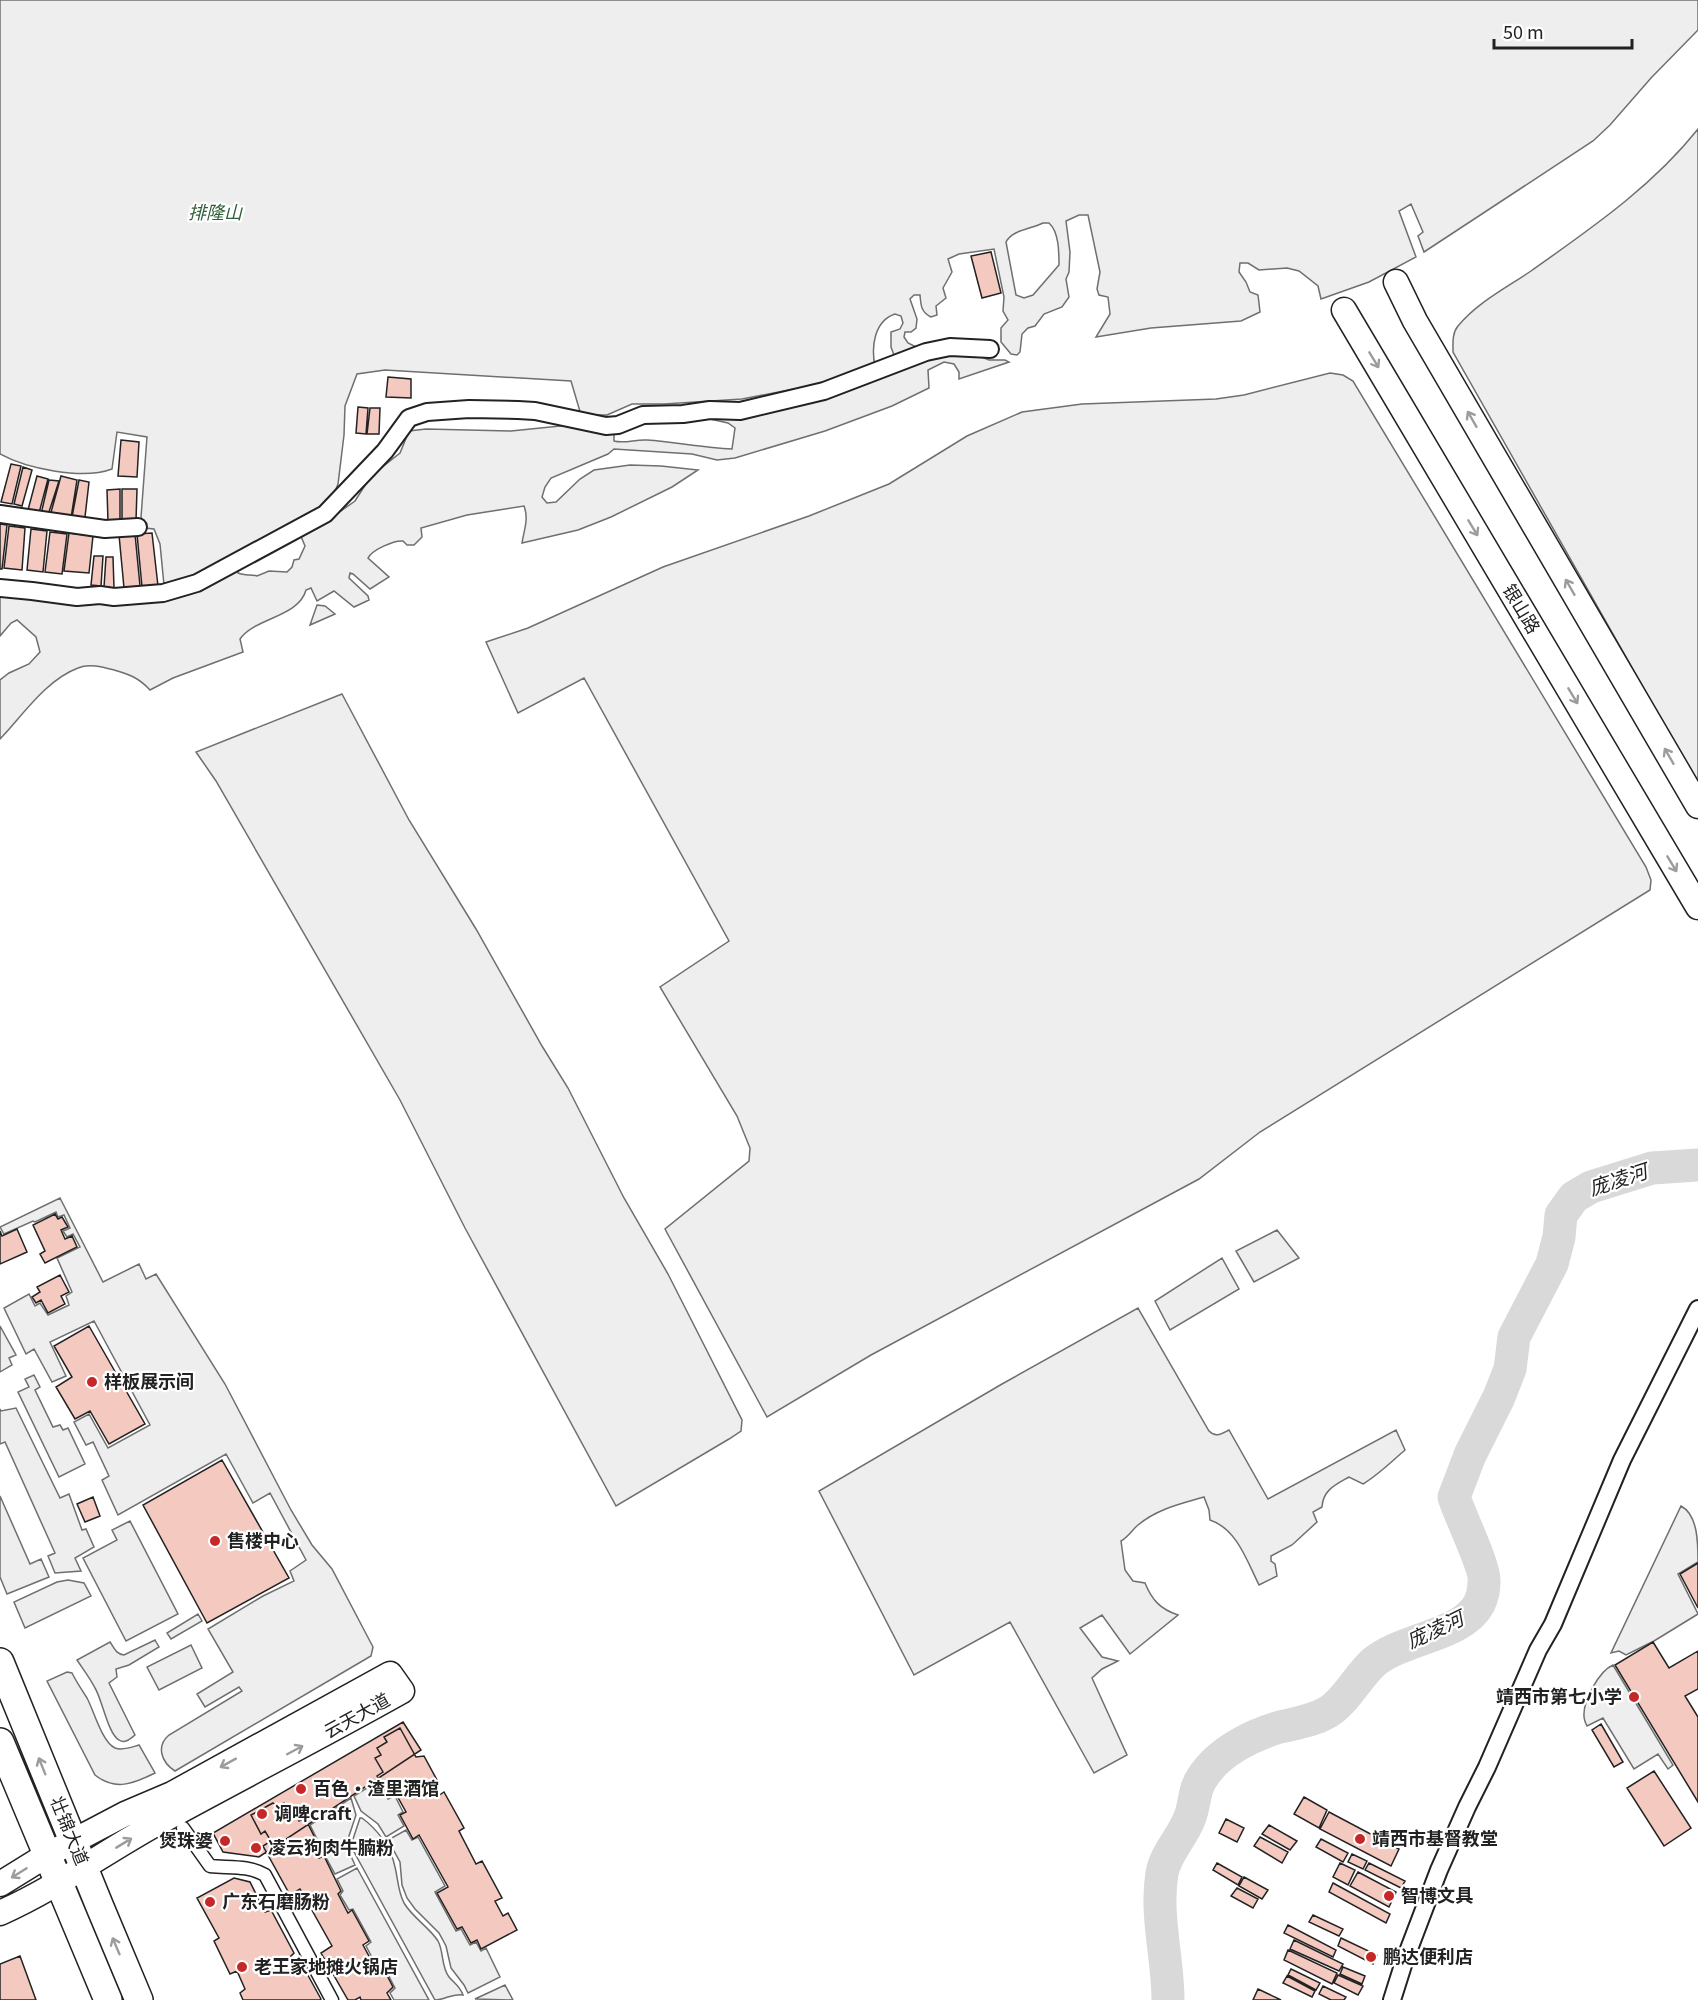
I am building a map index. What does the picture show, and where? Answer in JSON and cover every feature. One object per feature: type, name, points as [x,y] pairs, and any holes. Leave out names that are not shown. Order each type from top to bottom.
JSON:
[{"type":"main road","points":[[1396,282],[1415,321],[1698,806]]},
{"type":"main road","name":"银山路","points":[[1344,310],[1698,907]]},
{"type":"main road","name":"壮锦大道","points":[[0,1662],[139,2000]]},
{"type":"main road","name":"云天大道","points":[[0,1884],[48,1855],[125,1814],[172,1794],[390,1674],[402,1691],[152,1827],[84,1868],[0,1913]]},
{"type":"main road","name":"壮锦大道","points":[[0,1742],[108,2000]]},
{"type":"street","points":[[0,588],[77,597],[163,593],[186,588],[325,514],[385,451],[409,418],[427,412],[469,409],[527,410],[606,426],[618,425],[643,415],[683,414],[710,410],[740,411],[824,391],[926,352],[950,347],[990,349]]},
{"type":"street","points":[[0,514],[105,529],[138,527]]},
{"type":"street","points":[[1392,2000],[1439,1870],[1538,1650],[1553,1624],[1622,1460],[1698,1309]]},
{"type":"street","points":[[183,1828],[210,1866],[243,1867],[265,1875],[332,2000]]},
{"type":"green space","name":"排隆山","points":[[0,0],[1698,0],[1698,30],[1593,141],[1424,252],[1418,236],[1423,232],[1411,204],[1399,211],[1416,257],[1369,282],[1321,299],[1318,286],[1299,271],[1287,268],[1259,270],[1248,263],[1240,263],[1239,272],[1250,292],[1258,295],[1260,312],[1241,321],[1151,328],[1096,337],[1110,314],[1108,297],[1099,295],[1097,289],[1100,272],[1088,215],[1079,215],[1066,221],[1070,252],[1069,272],[1066,279],[1069,297],[1062,307],[1044,314],[1035,326],[1028,328],[1022,334],[1020,352],[1017,355],[1011,354],[1001,342],[1001,328],[1008,320],[1003,311],[1004,297],[994,249],[959,254],[948,259],[952,272],[943,288],[946,298],[936,306],[937,315],[931,317],[923,311],[920,295],[914,295],[910,299],[917,319],[916,328],[911,332],[905,332],[904,337],[908,343],[920,349],[899,358],[894,355],[891,347],[891,332],[900,329],[903,323],[901,316],[895,314],[882,322],[878,329],[873,351],[875,366],[810,388],[742,399],[632,404],[607,415],[581,415],[571,381],[385,370],[357,374],[345,406],[338,484],[326,505],[190,580],[164,585],[160,544],[154,529],[145,528],[141,517],[147,437],[117,432],[112,469],[100,472],[55,471],[25,464],[0,454]],"holes":[[[1049,223],[1057,237],[1059,265],[1033,295],[1024,298],[1016,295],[1006,242],[1017,232]]]},
{"type":"green space","points":[[1698,129],[1698,784],[1453,352],[1453,345],[1456,329],[1466,317],[1619,206],[1661,170]]},
{"type":"green space","points":[[942,353],[979,356],[989,360],[1009,362],[959,379],[959,372],[954,364],[944,362],[928,370],[929,388],[892,406],[825,431],[735,458],[717,460],[692,454],[614,449],[608,454],[551,478],[542,497],[547,503],[556,502],[580,479],[594,470],[630,465],[698,470],[672,487],[611,517],[578,530],[522,543],[526,520],[524,506],[467,515],[421,528],[422,537],[414,545],[407,545],[403,541],[394,542],[378,549],[368,558],[389,577],[370,589],[350,573],[349,578],[368,596],[369,600],[354,607],[334,591],[317,601],[311,588],[306,590],[302,599],[295,606],[247,632],[240,639],[243,652],[173,678],[150,690],[138,679],[129,675],[96,666],[78,668],[45,689],[0,739],[0,680],[29,664],[40,652],[36,637],[17,620],[11,623],[0,636],[0,594],[146,603],[183,596],[238,567],[238,573],[257,576],[269,571],[287,572],[294,560],[299,559],[305,546],[300,534],[328,520],[355,501],[371,476],[400,453],[409,431],[426,429],[511,431],[570,425],[614,431],[614,441],[618,442],[647,440],[732,449],[735,428],[728,423],[701,417]]},
{"type":"green space","points":[[1330,373],[1343,375],[1353,381],[1646,867],[1651,880],[1650,890],[1260,1132],[1199,1179],[871,1355],[767,1417],[665,1229],[749,1161],[750,1148],[737,1116],[660,987],[729,941],[584,678],[518,713],[486,642],[528,628],[663,567],[809,516],[889,484],[967,436],[1022,412],[1082,404],[1216,399],[1244,395]]},
{"type":"green space","points":[[317,605],[325,606],[335,614],[310,625]]},
{"type":"green space","points":[[342,694],[409,820],[476,929],[568,1088],[624,1198],[668,1274],[742,1420],[741,1431],[616,1506],[465,1228],[400,1100],[216,781],[196,752]]},
{"type":"green space","points":[[60,1198],[103,1282],[139,1264],[146,1279],[156,1274],[225,1384],[291,1510],[312,1545],[332,1569],[373,1647],[371,1656],[175,1771],[166,1763],[162,1754],[162,1744],[165,1739],[242,1691],[239,1687],[205,1707],[197,1694],[233,1672],[208,1629],[263,1596],[294,1581],[290,1571],[306,1560],[270,1493],[253,1503],[226,1454],[118,1515],[102,1480],[109,1476],[93,1442],[86,1445],[74,1422],[89,1414],[108,1448],[150,1425],[94,1321],[50,1342],[66,1376],[52,1382],[34,1349],[26,1354],[4,1308],[29,1294],[35,1306],[40,1303],[48,1315],[69,1305],[66,1296],[72,1292],[57,1258],[80,1247],[73,1234],[67,1237],[63,1231],[70,1228],[64,1215],[58,1217],[56,1212],[4,1234],[0,1227]]},
{"type":"green space","points":[[1277,1230],[1299,1258],[1254,1282],[1236,1251]]},
{"type":"green space","points":[[1222,1258],[1239,1289],[1170,1330],[1155,1301]]},
{"type":"green space","points":[[1138,1308],[1209,1431],[1216,1435],[1229,1430],[1268,1499],[1396,1430],[1405,1450],[1363,1484],[1349,1477],[1327,1492],[1322,1507],[1313,1512],[1317,1522],[1292,1545],[1271,1556],[1277,1576],[1259,1585],[1234,1538],[1219,1524],[1210,1520],[1204,1497],[1169,1508],[1145,1519],[1121,1541],[1125,1570],[1133,1581],[1145,1583],[1157,1603],[1178,1615],[1130,1654],[1102,1615],[1080,1628],[1102,1657],[1118,1661],[1102,1669],[1092,1678],[1127,1755],[1094,1773],[1010,1622],[914,1675],[819,1491]]},
{"type":"green space","points":[[0,1326],[16,1355],[9,1358],[12,1365],[0,1372]]},
{"type":"green space","points":[[34,1375],[40,1387],[35,1390],[53,1427],[60,1425],[63,1430],[68,1428],[85,1464],[59,1477],[18,1392],[29,1387],[25,1379]]},
{"type":"green space","points":[[16,1408],[60,1498],[69,1494],[82,1530],[86,1529],[94,1547],[75,1558],[81,1571],[55,1573],[48,1556],[55,1553],[5,1442],[0,1444],[0,1409],[1,1411]]},
{"type":"green space","points":[[0,1496],[30,1564],[41,1559],[49,1577],[7,1594],[0,1577]]},
{"type":"green space","points":[[1681,1506],[1687,1510],[1694,1523],[1698,1562],[1678,1574],[1698,1614],[1626,1655],[1619,1651],[1611,1653]]},
{"type":"green space","points":[[130,1521],[178,1614],[126,1641],[83,1558],[117,1540],[112,1530]]},
{"type":"green space","points":[[68,1580],[84,1583],[91,1596],[25,1628],[14,1602],[57,1582]]},
{"type":"green space","points":[[198,1614],[202,1621],[171,1639],[167,1633]]},
{"type":"green space","points":[[155,1640],[159,1647],[129,1665],[116,1669],[117,1677],[109,1683],[135,1735],[127,1741],[121,1741],[108,1724],[98,1693],[77,1660],[110,1642],[117,1652],[124,1655]]},
{"type":"green space","points":[[191,1645],[202,1668],[159,1690],[147,1667]]},
{"type":"green space","points":[[1613,1665],[1673,1765],[1668,1769],[1658,1754],[1634,1769],[1603,1718],[1587,1726],[1584,1710],[1589,1695],[1602,1673]]},
{"type":"green space","points":[[67,1672],[72,1673],[87,1698],[102,1733],[110,1745],[121,1749],[139,1745],[155,1773],[124,1784],[110,1783],[95,1775],[47,1681]]},
{"type":"green space","points":[[378,1781],[388,1799],[395,1796],[403,1812],[398,1815],[404,1826],[386,1837],[378,1824],[361,1811],[354,1796]]},
{"type":"green space","points":[[351,1798],[356,1815],[346,1845],[355,1865],[335,1874],[324,1854],[320,1856],[314,1844],[318,1841],[310,1825]]},
{"type":"green space","points":[[360,1818],[373,1827],[383,1839],[393,1860],[404,1903],[438,1941],[446,1973],[463,1995],[435,2000],[353,1850],[352,1842]]},
{"type":"green space","points":[[406,1830],[412,1840],[418,1837],[445,1886],[435,1892],[456,1931],[461,1929],[470,1945],[476,1942],[481,1951],[486,1948],[500,1977],[468,1993],[451,1968],[446,1946],[439,1933],[415,1909],[402,1885],[400,1862],[388,1840]]},
{"type":"green space","points":[[357,1868],[429,2000],[394,2000],[390,1993],[395,1988],[383,1965],[377,1967],[366,1946],[371,1942],[353,1909],[349,1910],[340,1895],[343,1891],[337,1879]]},
{"type":"green space","points":[[505,1985],[513,2000],[475,1999]]},
{"type":"building","points":[[991,252],[1001,293],[982,298],[971,256]]},
{"type":"building","points":[[388,377],[411,379],[411,398],[386,397]]},
{"type":"building","points":[[358,407],[368,408],[366,434],[356,433]]},
{"type":"building","points":[[370,408],[380,408],[379,434],[367,434]]},
{"type":"building","points":[[121,440],[139,442],[137,477],[118,476]]},
{"type":"building","points":[[11,464],[21,466],[12,504],[1,502]]},
{"type":"building","points":[[23,467],[32,470],[22,506],[14,504]]},
{"type":"building","points":[[37,476],[48,479],[39,513],[28,510]]},
{"type":"building","points":[[61,476],[77,480],[71,518],[50,516]]},
{"type":"building","points":[[49,480],[59,481],[48,515],[41,514]]},
{"type":"building","points":[[79,480],[89,482],[85,517],[72,517]]},
{"type":"building","points":[[120,489],[120,522],[108,522],[107,490]]},
{"type":"building","points":[[122,489],[137,489],[136,521],[122,522]]},
{"type":"building","points":[[0,524],[7,525],[2,569],[0,569]]},
{"type":"building","points":[[9,526],[25,528],[22,570],[4,568]]},
{"type":"building","points":[[31,529],[47,531],[43,572],[27,570]]},
{"type":"building","points":[[50,532],[67,534],[62,574],[45,572]]},
{"type":"building","points":[[69,533],[93,536],[89,573],[64,571]]},
{"type":"building","points":[[152,533],[158,586],[142,587],[137,534]]},
{"type":"building","points":[[135,534],[140,586],[124,588],[119,535]]},
{"type":"building","points":[[94,556],[103,556],[101,586],[91,585]]},
{"type":"building","points":[[106,557],[113,557],[114,588],[104,587]]},
{"type":"building","points":[[55,1214],[58,1219],[62,1217],[68,1227],[61,1230],[65,1239],[72,1236],[77,1247],[45,1263],[40,1254],[45,1251],[33,1225]]},
{"type":"building","points":[[17,1229],[27,1252],[0,1264],[0,1231],[2,1236]]},
{"type":"building","points":[[60,1275],[69,1292],[61,1296],[65,1304],[48,1313],[41,1300],[36,1303],[32,1297],[40,1292],[37,1287]]},
{"type":"building","name":"样板展示间","points":[[89,1326],[145,1424],[109,1444],[90,1411],[75,1419],[56,1387],[72,1377],[54,1346]]},
{"type":"building","name":"售楼中心","points":[[222,1460],[289,1578],[207,1623],[143,1505]]},
{"type":"building","points":[[93,1497],[100,1516],[85,1522],[77,1504]]},
{"type":"building","points":[[1698,1563],[1698,1608],[1680,1574]]},
{"type":"building","points":[[1653,1642],[1669,1668],[1698,1651],[1698,1689],[1685,1696],[1698,1717],[1698,1802],[1615,1665]]},
{"type":"building","points":[[403,1722],[421,1750],[259,1857],[223,1852],[213,1833]]},
{"type":"building","points":[[1601,1724],[1623,1762],[1614,1767],[1592,1730]]},
{"type":"building","points":[[400,1728],[416,1757],[424,1756],[437,1780],[431,1783],[438,1796],[444,1792],[464,1828],[459,1831],[476,1864],[482,1861],[502,1898],[495,1901],[503,1916],[508,1913],[517,1930],[481,1949],[477,1940],[471,1943],[462,1927],[457,1929],[437,1893],[448,1887],[419,1835],[413,1839],[400,1815],[406,1812],[396,1794],[389,1798],[377,1776],[383,1772],[375,1758],[381,1755],[377,1748],[387,1742],[384,1737]]},
{"type":"building","points":[[1654,1771],[1691,1828],[1664,1846],[1627,1788]]},
{"type":"building","points":[[1304,1797],[1327,1810],[1319,1828],[1294,1814]]},
{"type":"building","points":[[273,1803],[277,1806],[284,1803],[288,1812],[293,1809],[299,1821],[305,1818],[316,1840],[311,1843],[319,1858],[324,1856],[341,1891],[338,1894],[348,1913],[352,1910],[369,1941],[363,1945],[376,1969],[382,1966],[393,1987],[387,1993],[391,2000],[361,2000],[360,1997],[348,2000],[321,1953],[332,1946],[300,1889],[290,1895],[263,1846],[271,1841],[265,1831],[261,1834],[251,1815]]},
{"type":"building","name":"靖西市基督教堂","points":[[1329,1812],[1399,1849],[1391,1866],[1320,1829]]},
{"type":"building","points":[[1226,1819],[1244,1828],[1237,1842],[1219,1833]]},
{"type":"building","points":[[1269,1825],[1297,1841],[1290,1850],[1262,1834]]},
{"type":"building","points":[[1260,1837],[1288,1852],[1282,1863],[1254,1846]]},
{"type":"building","points":[[1321,1839],[1348,1853],[1343,1862],[1316,1847]]},
{"type":"building","points":[[1352,1854],[1367,1861],[1363,1869],[1348,1862]]},
{"type":"building","points":[[1217,1863],[1242,1877],[1238,1885],[1213,1870]]},
{"type":"building","points":[[1340,1863],[1355,1870],[1348,1885],[1333,1877]]},
{"type":"building","points":[[1369,1863],[1405,1881],[1401,1888],[1365,1870]]},
{"type":"building","points":[[1358,1872],[1396,1892],[1389,1907],[1350,1886]]},
{"type":"building","points":[[1244,1877],[1268,1890],[1262,1899],[1239,1886]]},
{"type":"building","points":[[234,1878],[250,1882],[265,1912],[271,1910],[294,1953],[290,1957],[295,1962],[299,1959],[320,2000],[243,2000],[240,1993],[245,1989],[237,1971],[230,1974],[214,1941],[219,1938],[197,1898]]},
{"type":"building","points":[[1333,1883],[1390,1914],[1386,1923],[1329,1892]]},
{"type":"building","points":[[1237,1888],[1258,1899],[1253,1908],[1231,1896]]},
{"type":"building","points":[[1313,1915],[1343,1929],[1339,1936],[1309,1922]]},
{"type":"building","points":[[1288,1925],[1336,1950],[1333,1957],[1284,1933]]},
{"type":"building","points":[[1341,1938],[1377,1955],[1373,1964],[1338,1946]]},
{"type":"building","points":[[1294,1940],[1343,1964],[1339,1971],[1290,1949]]},
{"type":"building","points":[[1288,1950],[1337,1973],[1332,1984],[1284,1960]]},
{"type":"building","points":[[20,1956],[36,2000],[0,2000],[0,1964]]},
{"type":"building","points":[[1343,1967],[1365,1976],[1362,1984],[1340,1974]]},
{"type":"building","points":[[1291,1969],[1320,1983],[1316,1990],[1288,1975]]},
{"type":"building","points":[[1338,1975],[1363,1986],[1358,1995],[1334,1983]]},
{"type":"building","points":[[1287,1976],[1315,1991],[1312,1997],[1283,1983]]},
{"type":"building","points":[[1323,1986],[1346,1997],[1344,2000],[1331,2000],[1319,1994]]},
{"type":"building","points":[[1258,1989],[1281,2000],[1253,2000]]},
{"type":"waterway","name":"庞凌河","points":[[1168,2000],[1160,1905],[1162,1873],[1167,1858],[1187,1824],[1197,1787],[1202,1778],[1217,1760],[1247,1740],[1269,1730],[1311,1720],[1328,1712],[1341,1702],[1368,1668],[1386,1654],[1446,1630],[1471,1615],[1481,1599],[1484,1587],[1483,1575],[1477,1553],[1454,1497],[1470,1455],[1499,1397],[1510,1369],[1514,1337],[1552,1264],[1559,1237],[1561,1215],[1574,1197],[1591,1187],[1652,1168],[1698,1165]]},
{"type":"place","name":"样板展示间","points":[[92,1382]]},
{"type":"place","name":"售楼中心","points":[[215,1541]]},
{"type":"place","name":"靖西市第七小学","points":[[1634,1697]]},
{"type":"place","name":"百色·渣里酒馆","points":[[301,1789]]},
{"type":"place","name":"调啤craft","points":[[262,1814]]},
{"type":"place","name":"靖西市基督教堂","points":[[1360,1839]]},
{"type":"place","name":"煲珠婆","points":[[225,1841]]},
{"type":"place","name":"凌云狗肉牛腩粉","points":[[256,1848]]},
{"type":"place","name":"智博文具","points":[[1389,1896]]},
{"type":"place","name":"广东石磨肠粉","points":[[210,1902]]},
{"type":"place","name":"鹏达便利店","points":[[1371,1957]]},
{"type":"place","name":"老王家地摊火锅店","points":[[242,1967]]}]
